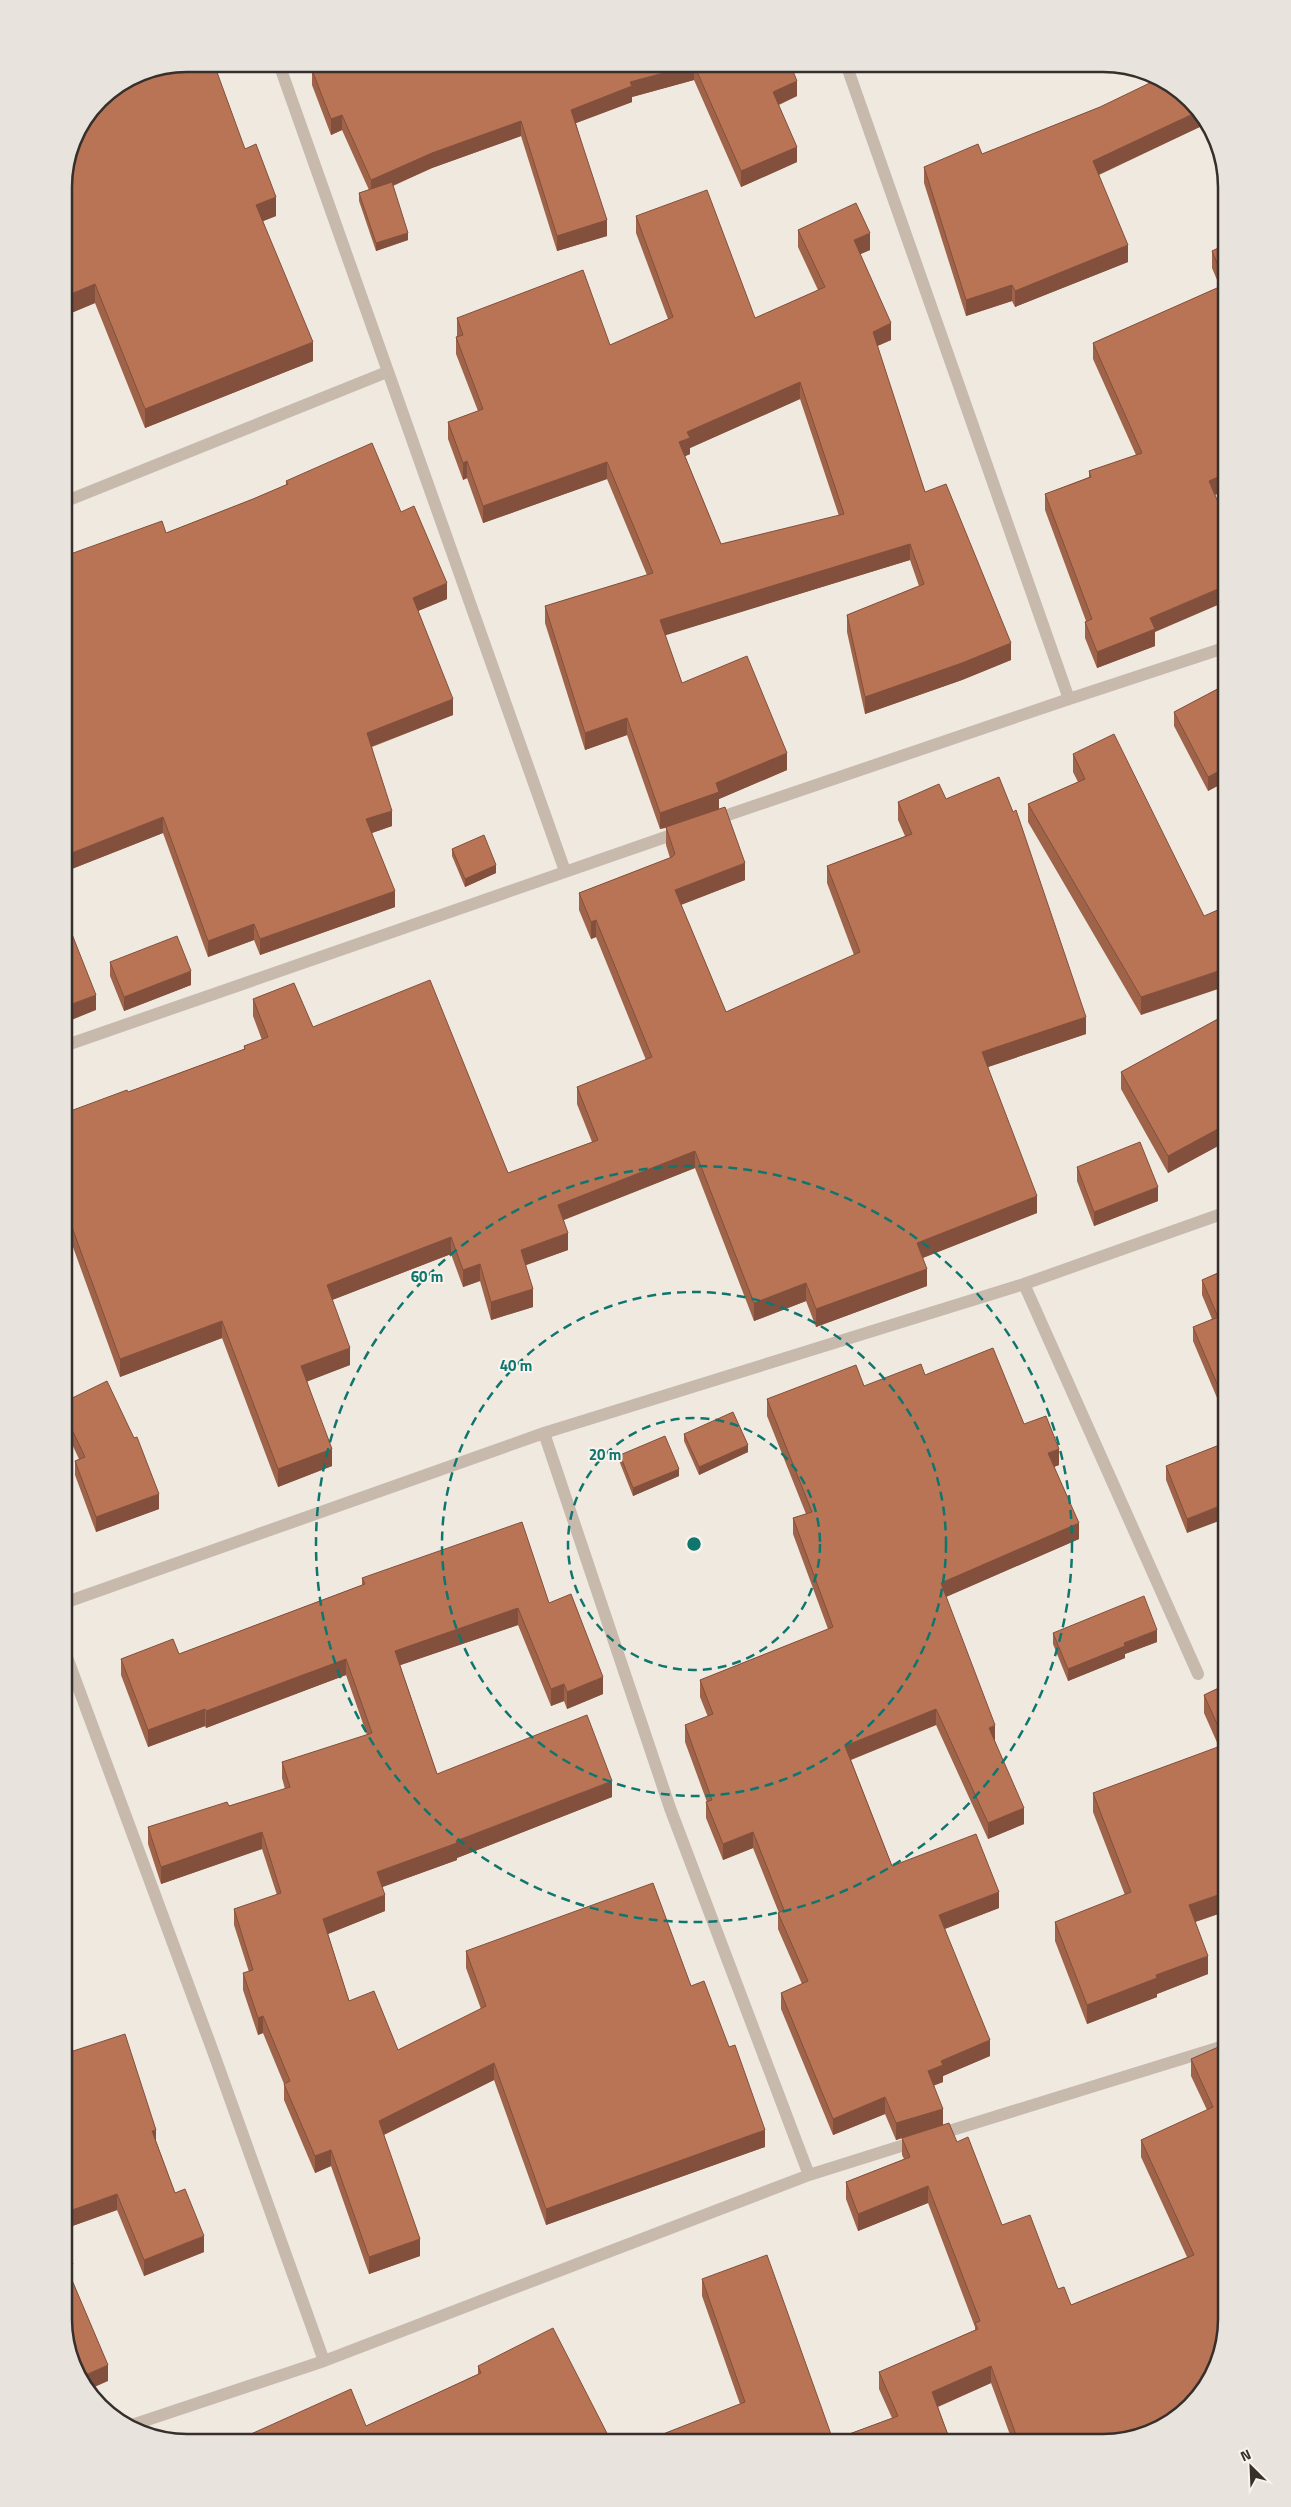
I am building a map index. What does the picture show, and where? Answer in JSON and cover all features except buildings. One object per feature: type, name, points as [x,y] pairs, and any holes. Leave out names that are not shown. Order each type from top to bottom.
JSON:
[{"type":"street","points":[[282,73],[565,871]]},
{"type":"street","points":[[849,73],[1069,699]]},
{"type":"street","points":[[73,498],[387,372]]},
{"type":"street","points":[[73,1043],[565,871],[1218,650]]},
{"type":"street","points":[[72,1600],[544,1433],[1024,1284],[1218,1215]]},
{"type":"street","points":[[1024,1284],[1198,1674]]},
{"type":"street","points":[[544,1433],[670,1808],[809,2175]]},
{"type":"street","points":[[72,1672],[324,2361]]},
{"type":"street","points":[[137,2423],[324,2361],[809,2175],[1218,2048]]}]
